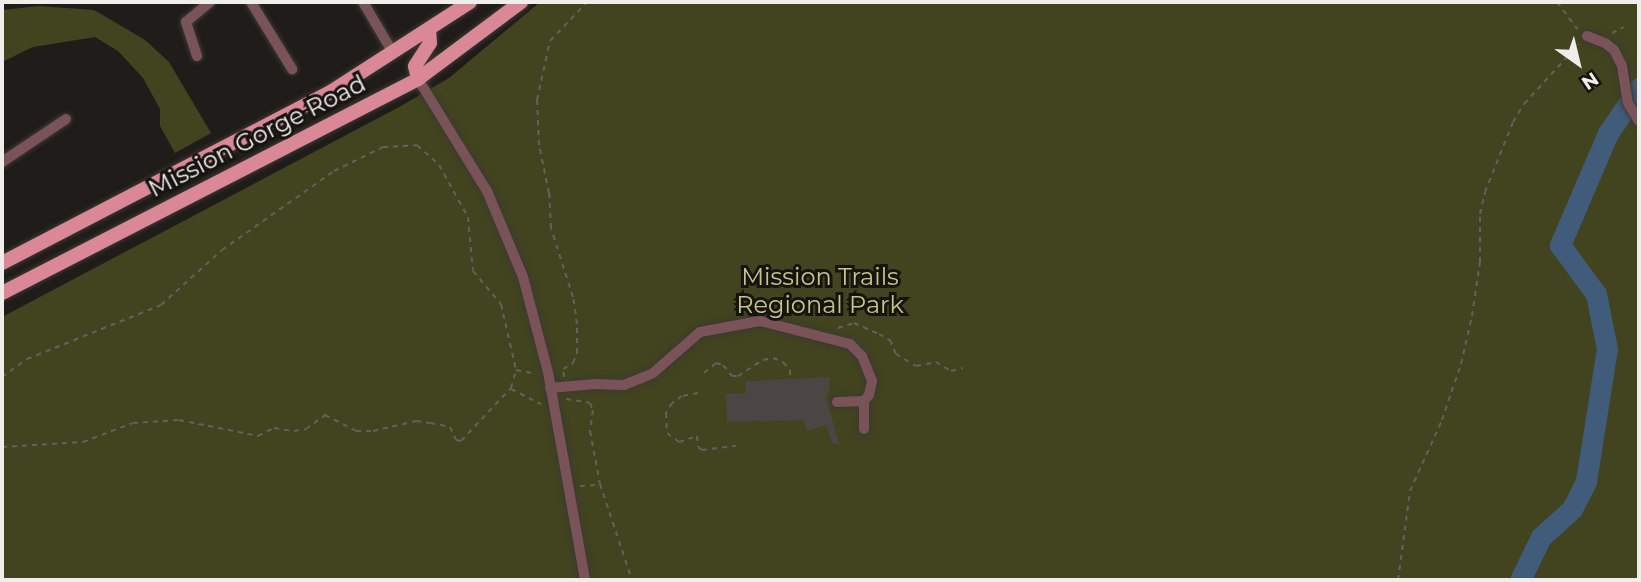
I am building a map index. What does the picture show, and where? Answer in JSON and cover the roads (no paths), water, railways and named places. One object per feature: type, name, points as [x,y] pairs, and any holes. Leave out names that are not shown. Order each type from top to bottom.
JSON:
[{"type":"main road","name":"Mission Gorge Road","points":[[3,261],[332,91],[470,2]]},
{"type":"main road","name":"Mission Gorge Road","points":[[2,293],[418,79],[521,2]]},
{"type":"main road","points":[[418,79],[415,66],[430,43],[429,29]]},
{"type":"street","points":[[197,56],[186,22],[210,2]]},
{"type":"street","points":[[251,2],[292,69]]},
{"type":"street","points":[[363,2],[393,52]]},
{"type":"street","points":[[1587,36],[1614,50],[1622,66],[1628,103],[1639,121]]},
{"type":"street","points":[[418,79],[487,191],[523,277],[548,372],[585,580]]},
{"type":"street","points":[[2,162],[66,119]]},
{"type":"street","points":[[550,388],[624,385],[653,373],[700,332],[760,321],[850,345],[868,367],[872,381],[869,395],[864,401],[864,429]]},
{"type":"street","points":[[837,402],[864,401]]},
{"type":"waterway","points":[[1520,580],[1541,537],[1572,509],[1586,481],[1607,349],[1596,294],[1560,245],[1608,133],[1639,88]]},
{"type":"park label","name":"Mission Trails Regional Park","points":[[820,291]]}]
